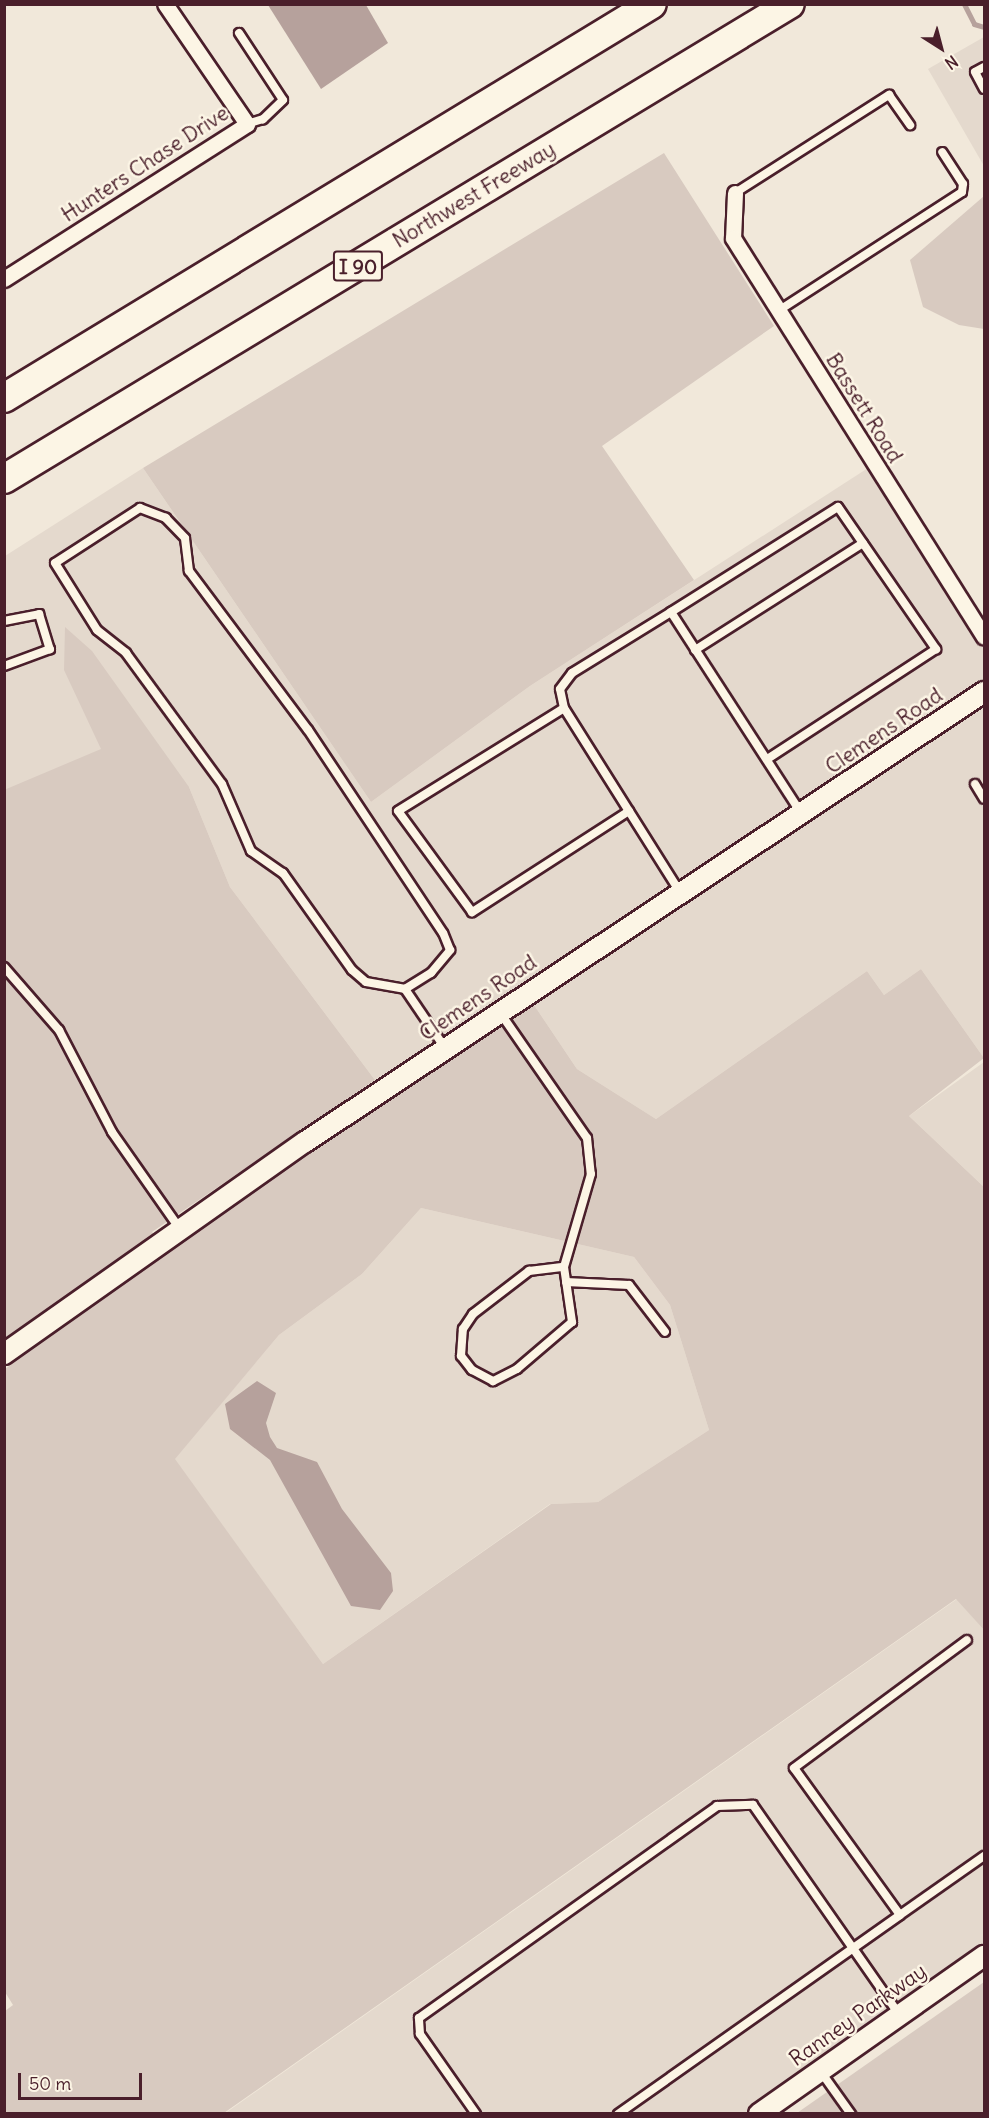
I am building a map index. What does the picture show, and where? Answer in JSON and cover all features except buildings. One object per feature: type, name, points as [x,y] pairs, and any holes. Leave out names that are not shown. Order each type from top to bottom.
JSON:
[{"type":"highway","points":[[4,399],[652,4]]},
{"type":"highway","name":"Northwest Freeway","points":[[4,479],[790,4]]},
{"type":"street","name":"Hunters Chase Drive","points":[[4,279],[247,124],[165,4]]},
{"type":"street","name":"Bassett Road","points":[[735,193],[733,238],[984,637]]},
{"type":"street","name":"Clemens Road","points":[[4,1354],[445,1049],[681,893],[803,816],[984,692]]},
{"type":"street","name":"Ranney Parkway","points":[[759,2114],[984,1956]]},
{"type":"lane","points":[[239,33],[283,100],[263,119],[247,124]]},
{"type":"lane","points":[[984,67],[975,72],[984,89]]},
{"type":"lane","points":[[735,193],[889,95],[910,125]]},
{"type":"lane","points":[[778,311],[962,192],[963,184],[942,152]]},
{"type":"lane","points":[[681,893],[564,708],[560,689],[572,673],[838,507],[936,649],[767,759]]},
{"type":"lane","points":[[405,989],[431,973],[450,950],[443,933],[308,730],[189,571],[185,538],[166,518],[140,508],[55,562],[97,630],[126,653],[222,784],[251,851],[283,873],[352,970],[366,982],[405,989],[445,1049]]},
{"type":"lane","points":[[695,650],[862,543]]},
{"type":"lane","points":[[671,612],[803,816]]},
{"type":"lane","points":[[4,621],[39,614],[50,649],[4,666]]},
{"type":"lane","points":[[564,708],[398,811],[472,912],[629,810]]},
{"type":"lane","points":[[975,784],[984,799]]},
{"type":"lane","points":[[4,967],[59,1030],[112,1132],[181,1230]]},
{"type":"lane","points":[[500,1012],[587,1138],[591,1174],[564,1267],[572,1322],[493,1381],[472,1370],[462,1356],[463,1329],[473,1314],[529,1271],[564,1267]]},
{"type":"lane","points":[[566,1282],[629,1285],[665,1332]]},
{"type":"lane","points":[[900,1915],[794,1768],[967,1640]]},
{"type":"lane","points":[[476,2114],[420,2034],[419,2018],[717,1806],[753,1805],[900,2015]]},
{"type":"lane","points":[[618,2114],[984,1856]]},
{"type":"lane","points":[[820,2071],[851,2114]]},
{"type":"shaded area","points":[[268,5],[366,5],[388,43],[321,89]]},
{"type":"shaded area","points":[[984,37],[984,166],[928,69]]},
{"type":"shaded area","points":[[664,153],[774,326],[602,446],[694,580],[530,686],[371,802],[143,468]]},
{"type":"shaded area","points":[[984,196],[984,329],[959,325],[923,307],[910,260]]},
{"type":"shaded area","points":[[882,459],[984,623],[984,685],[375,1080],[230,887],[189,787],[5,790],[5,556],[143,468],[371,802],[530,686]]},
{"type":"shaded area","points":[[65,627],[92,651],[189,787],[230,887],[375,1080],[152,1232],[161,1243],[46,1325],[38,1317],[5,1341],[4,790],[101,749],[64,670]]},
{"type":"shaded area","points":[[984,704],[984,1058],[921,969],[884,995],[867,971],[656,1119],[577,1069],[530,999]]},
{"type":"shaded area","points":[[921,969],[984,1058],[909,1116],[984,1187],[984,1630],[956,1599],[224,2113],[5,2113],[5,2011],[13,2005],[5,1992],[5,1369],[530,999],[577,1069],[656,1119],[867,971],[884,995]],"holes":[[[421,1208],[634,1257],[670,1305],[709,1430],[598,1502],[551,1504],[323,1664],[175,1459],[279,1335],[362,1274]]]},
{"type":"shaded area","points":[[984,1062],[984,1187],[909,1116]]},
{"type":"shaded area","points":[[421,1208],[634,1257],[670,1305],[709,1430],[598,1502],[550,1504],[323,1664],[174,1459],[279,1335],[362,1274]]},
{"type":"shaded area","points":[[257,1381],[276,1393],[266,1423],[270,1437],[277,1448],[317,1462],[342,1509],[391,1573],[393,1591],[380,1610],[351,1606],[270,1460],[230,1429],[225,1404]]},
{"type":"shaded area","points":[[957,1599],[984,1630],[984,1949],[746,2113],[224,2114]]},
{"type":"shaded area","points":[[984,1982],[984,2113],[797,2113]]},
{"type":"waterway","points":[[964,4],[974,24],[984,27]]}]
